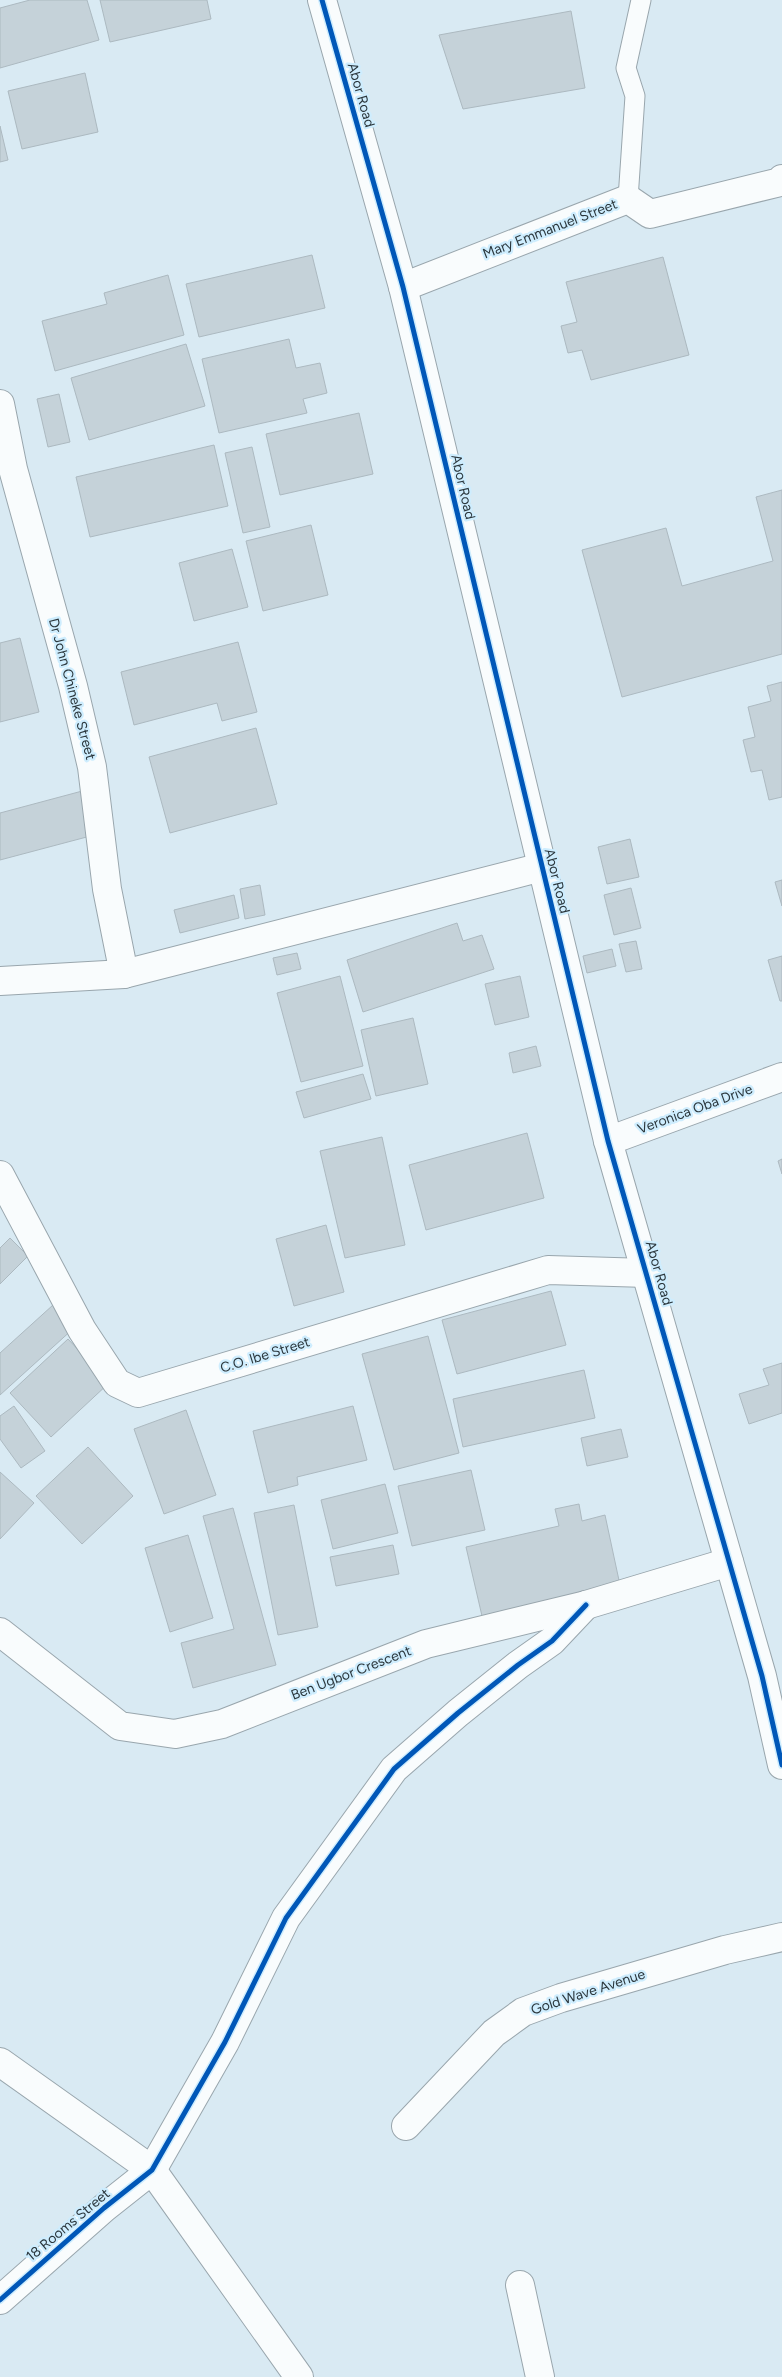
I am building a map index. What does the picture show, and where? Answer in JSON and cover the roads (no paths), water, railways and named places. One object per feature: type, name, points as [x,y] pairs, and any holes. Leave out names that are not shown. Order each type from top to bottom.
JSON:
[{"type":"street","name":"Abor Road","points":[[322,0],[403,287],[608,1141],[762,1676],[782,1765]]},
{"type":"street","name":"Mary Emmanuel Street","points":[[403,287],[628,199],[650,214],[780,182],[782,179]]},
{"type":"street","name":"Dr John Chineke Street","points":[[0,404],[13,469],[73,686],[92,767],[108,889],[124,974]]},
{"type":"street","points":[[0,981],[124,974],[542,867]]},
{"type":"street","name":"Veronica Oba Drive","points":[[608,1141],[782,1077]]},
{"type":"street","name":"C.O. Ibe Street","points":[[0,1175],[82,1330],[117,1383],[138,1394],[548,1270],[647,1273]]},
{"type":"street","name":"Ben Ugbor Crescent","points":[[0,1632],[120,1726],[175,1734],[222,1724],[426,1644],[586,1605],[729,1562]]},
{"type":"street","name":"18 Rooms Street","points":[[0,2300],[152,2170],[225,2042],[286,1918],[394,1769],[458,1713],[518,1665],[552,1641],[586,1605]]},
{"type":"street","name":"Gold Wave Avenue","points":[[406,2126],[494,2033],[523,2012],[570,1995],[725,1950],[782,1936]]},
{"type":"street","points":[[0,2062],[152,2170],[299,2377]]},
{"type":"street","points":[[520,2285],[540,2377]]},
{"type":"lane","points":[[628,199],[635,96],[626,68],[641,0]]}]
